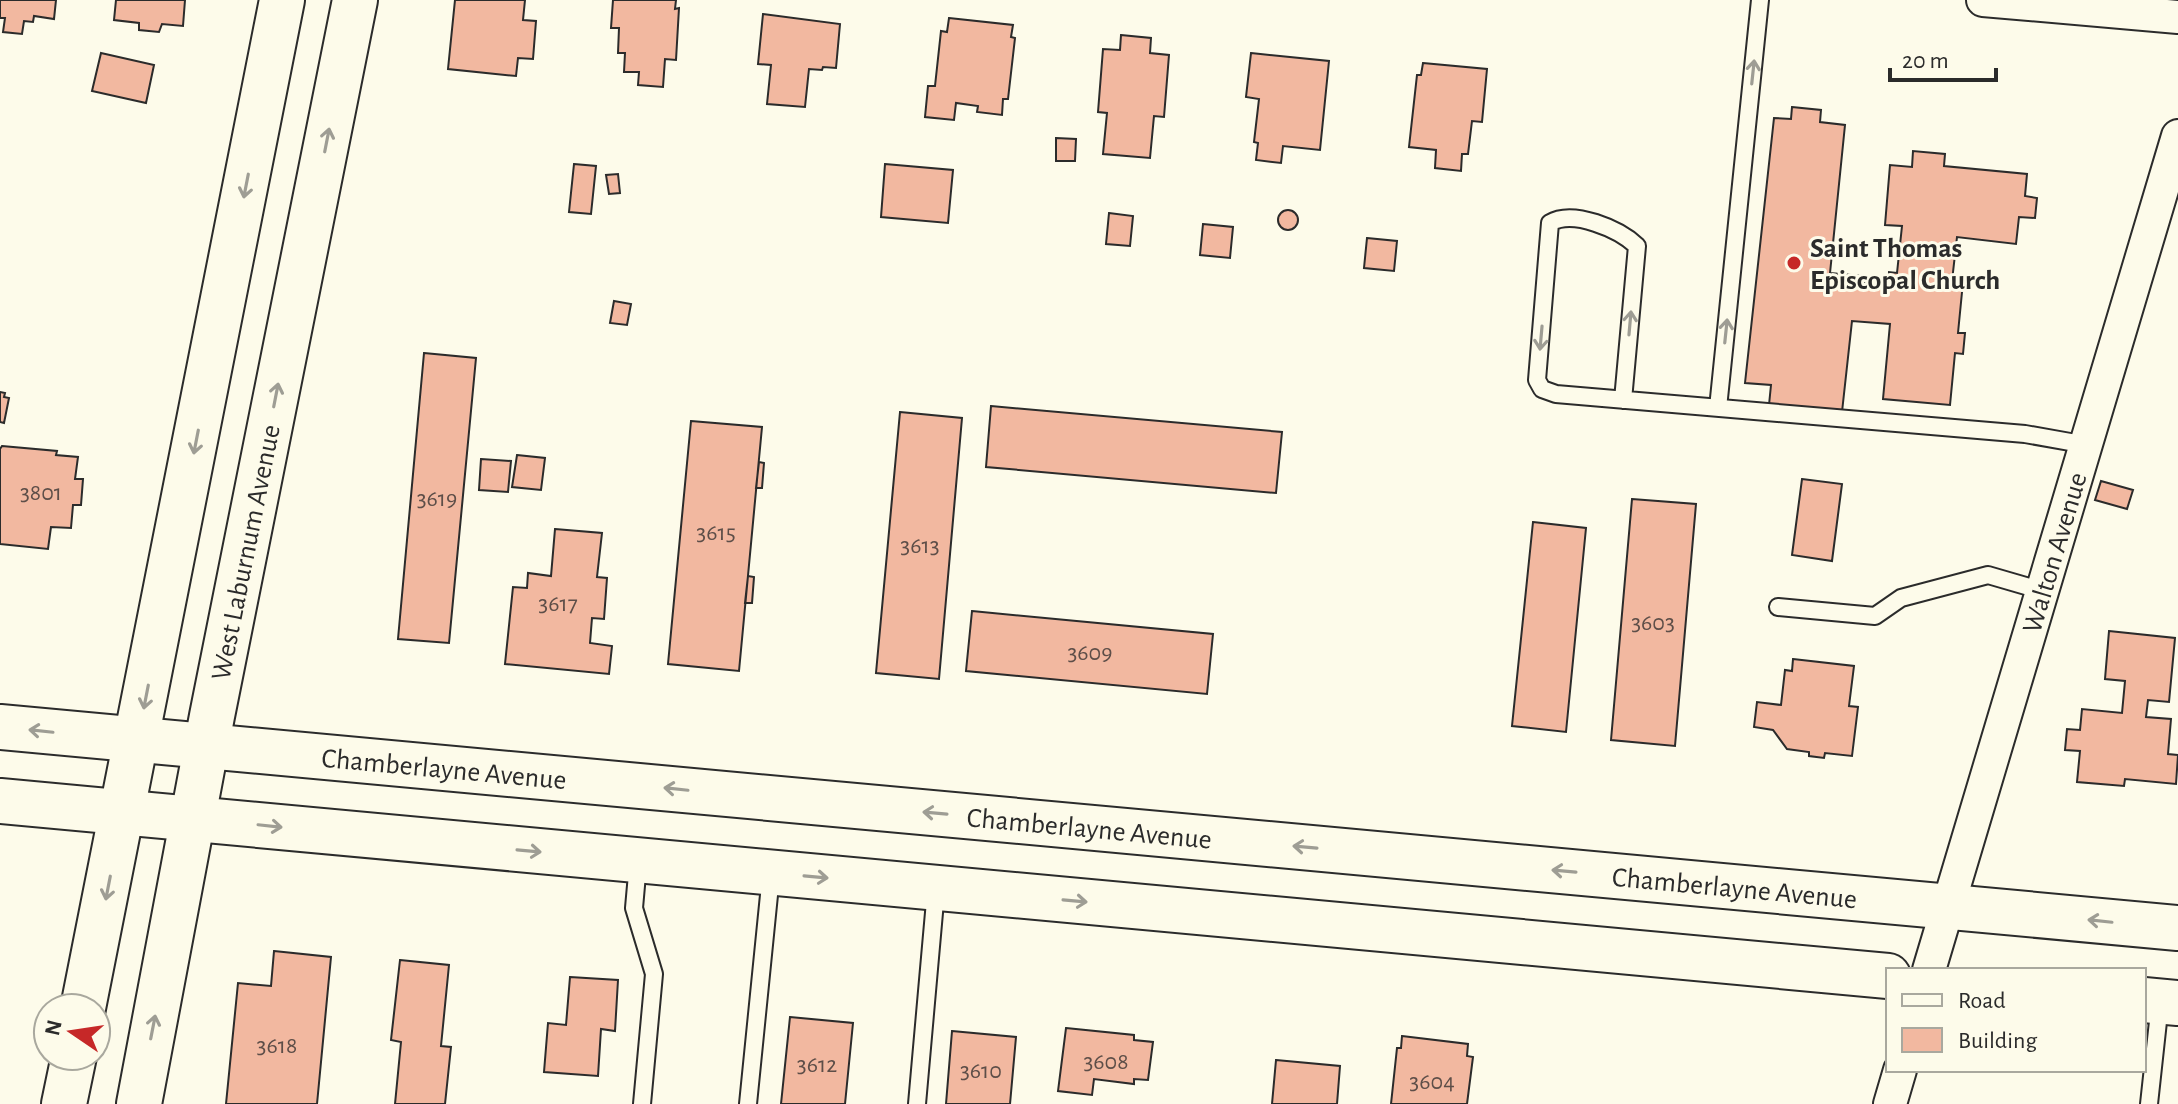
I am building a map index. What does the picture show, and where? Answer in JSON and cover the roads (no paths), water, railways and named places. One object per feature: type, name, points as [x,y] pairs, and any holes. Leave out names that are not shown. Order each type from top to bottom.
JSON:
[{"type":"main road","points":[[86,992],[282,0]]},
{"type":"main road","name":"West Laburnum Avenue","points":[[139,1104],[206,747],[355,0]]},
{"type":"main road","name":"Chamberlayne Avenue","points":[[0,727],[2178,928]]},
{"type":"main road","points":[[0,801],[1886,976]]},
{"type":"main road","points":[[64,1104],[71,1072]]},
{"type":"street","points":[[1983,0],[2178,17]]},
{"type":"street","name":"Walton Avenue","points":[[1930,968],[2178,136]]},
{"type":"street","points":[[1890,1104],[1899,1072]]},
{"type":"lane","points":[[1718,408],[1760,0]]},
{"type":"lane","points":[[1623,400],[1637,246],[1625,236],[1575,217],[1560,217],[1550,223],[1537,380],[1542,389],[1556,394],[1623,400],[2025,434],[2087,445]]},
{"type":"lane","points":[[1778,607],[1875,616],[1901,598],[1988,575],[2043,591]]},
{"type":"lane","points":[[639,861],[634,908],[654,974],[642,1104]]},
{"type":"lane","points":[[748,1104],[771,873]]},
{"type":"lane","points":[[917,1104],[936,889]]},
{"type":"lane","points":[[2149,1104],[2161,1002]]},
{"type":"place","name":"Saint Thomas Episcopal Church","points":[[1794,263]]}]
